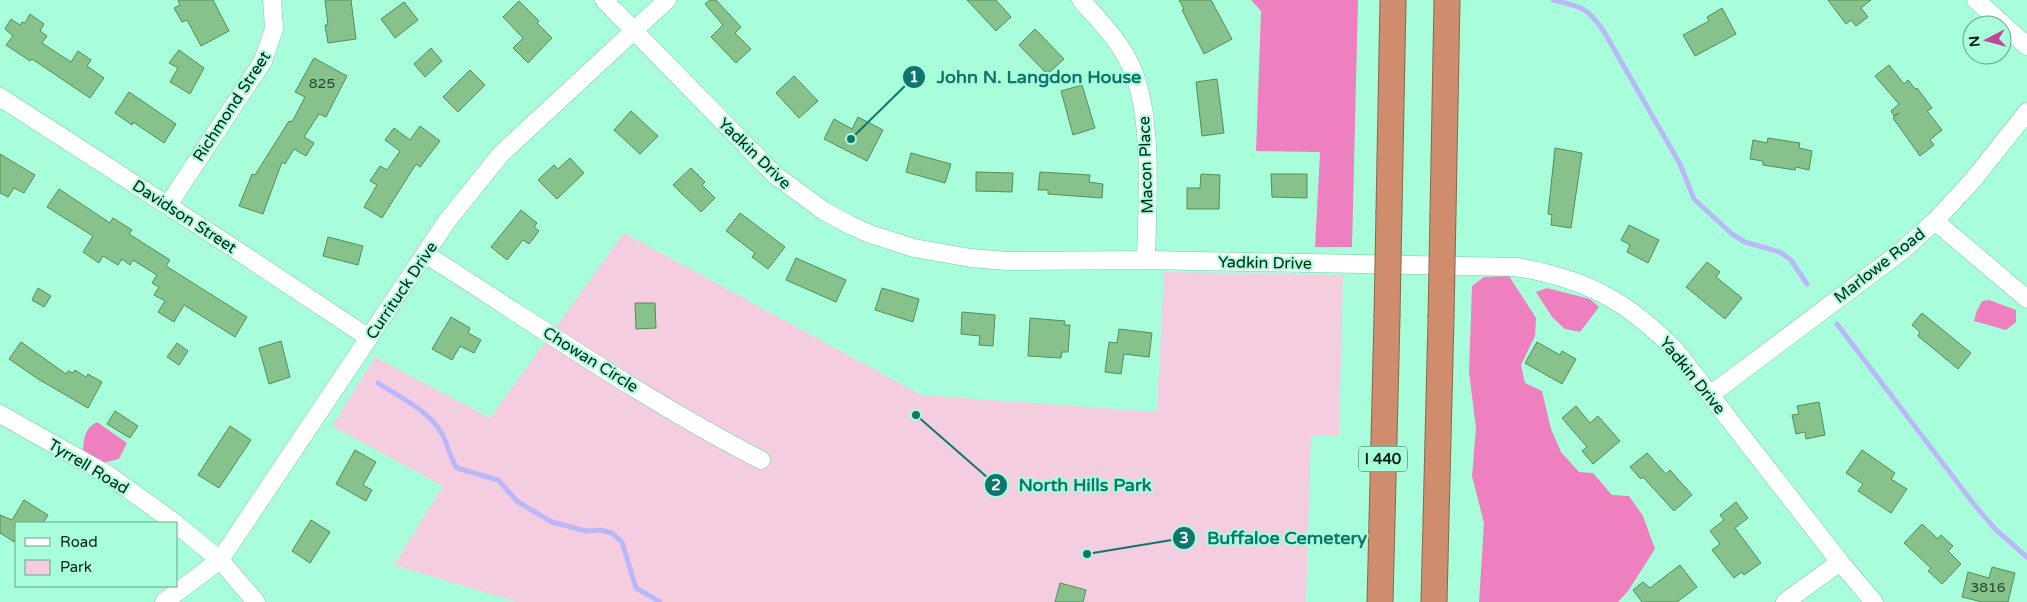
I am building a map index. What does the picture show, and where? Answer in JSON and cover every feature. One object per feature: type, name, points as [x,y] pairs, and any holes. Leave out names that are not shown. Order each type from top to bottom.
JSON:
[{"type":"highway","name":"I 440","points":[[1380,602],[1393,0]]},
{"type":"highway","points":[[1434,602],[1447,0]]},
{"type":"street","name":"Richmond Street","points":[[168,205],[263,62],[274,30],[272,0]]},
{"type":"street","name":"Yadkin Drive","points":[[604,0],[775,175],[824,211],[850,225],[870,234],[914,248],[972,258],[1014,262],[1146,260],[1478,266],[1546,272],[1577,281],[1612,298],[1640,317],[1676,351],[1840,562],[1874,602]]},
{"type":"street","name":"Currituck Drive","points":[[164,602],[220,560],[447,221],[501,154],[667,0]]},
{"type":"street","name":"Macon Place","points":[[1080,0],[1115,40],[1128,59],[1139,89],[1145,115],[1146,139],[1146,260]]},
{"type":"street","points":[[1976,0],[2027,46]]},
{"type":"street","name":"Davidson Street","points":[[0,97],[369,338]]},
{"type":"street","name":"Marlowe Road","points":[[1710,395],[1903,250],[1935,221],[1973,180],[2027,112]]},
{"type":"street","points":[[1935,221],[2027,299]]},
{"type":"street","name":"Chowan Circle","points":[[425,254],[632,385],[722,440],[761,460]]},
{"type":"street","name":"Tyrrell Road","points":[[0,414],[110,476],[173,522]]},
{"type":"street","name":"Tyrrell Road","points":[[178,526],[220,560],[256,602]]},
{"type":"street","points":[[1785,602],[1840,562]]},
{"type":"green space","points":[[624,233],[921,395],[1157,412],[1164,272],[1343,275],[1339,436],[1311,436],[1306,602],[517,602],[394,565],[443,486],[332,426],[375,357],[490,418]]},
{"type":"shaded area","points":[[1251,0],[1358,0],[1352,247],[1315,247],[1320,152],[1256,151],[1261,11]]},
{"type":"shaded area","points":[[1509,276],[1536,318],[1535,336],[1521,365],[1525,383],[1542,391],[1551,429],[1561,452],[1579,472],[1593,473],[1612,495],[1629,496],[1643,516],[1655,549],[1628,591],[1618,602],[1479,602],[1484,523],[1472,476],[1476,428],[1469,372],[1472,286],[1484,277]]},
{"type":"shaded area","points":[[1547,288],[1590,299],[1599,307],[1580,332],[1565,329],[1552,317],[1536,292]]},
{"type":"shaded area","points":[[1989,300],[2016,310],[2016,322],[2006,330],[1974,321],[1982,301]]},
{"type":"shaded area","points":[[97,422],[127,443],[119,459],[102,463],[83,450],[86,433]]},
{"type":"building","points":[[178,0],[213,0],[229,31],[201,46],[187,20],[182,22],[174,8],[180,5]]},
{"type":"building","points":[[325,0],[351,0],[356,39],[328,43],[325,25],[328,25]]},
{"type":"building","points":[[710,0],[716,0],[741,27],[735,33],[751,49],[736,63],[711,37],[723,25],[705,4]]},
{"type":"building","points":[[967,0],[996,0],[1011,17],[996,31]]},
{"type":"building","points":[[1179,0],[1211,0],[1232,39],[1204,54]]},
{"type":"building","points":[[1828,0],[1871,0],[1861,8],[1868,17],[1856,26],[1851,20],[1846,24]]},
{"type":"building","points":[[519,1],[539,21],[537,23],[552,38],[528,63],[513,48],[523,38],[503,17]]},
{"type":"building","points":[[404,2],[418,20],[395,38],[381,19]]},
{"type":"building","points":[[1722,8],[1736,34],[1695,56],[1683,35],[1709,21],[1707,17]]},
{"type":"building","points":[[30,14],[44,24],[40,31],[47,36],[42,43],[71,62],[78,51],[91,60],[87,66],[104,78],[90,98],[32,59],[30,61],[6,45],[13,36],[5,29],[11,19],[20,25],[22,22],[25,23]]},
{"type":"building","points":[[1035,29],[1064,59],[1050,72],[1045,72],[1019,45]]},
{"type":"building","points":[[431,48],[442,61],[425,77],[414,64]]},
{"type":"building","points":[[179,50],[204,68],[190,94],[170,82],[178,68],[169,63]]},
{"type":"building","points":[[314,58],[347,76],[326,117],[319,114],[304,137],[314,143],[306,156],[294,149],[285,164],[282,162],[263,214],[239,206],[252,174],[255,175],[289,121],[292,122],[305,97],[295,92]]},
{"type":"building","points":[[1889,65],[1904,84],[1908,80],[1916,90],[1917,88],[1932,108],[1927,111],[1942,130],[1930,140],[1934,145],[1920,156],[1893,118],[1899,113],[1894,116],[1891,111],[1899,104],[1875,76]]},
{"type":"building","points":[[470,70],[485,85],[458,112],[443,97]]},
{"type":"building","points":[[794,76],[818,101],[799,118],[776,93]]},
{"type":"building","points":[[1217,79],[1224,133],[1202,136],[1196,82]]},
{"type":"building","points":[[1082,85],[1095,128],[1073,135],[1061,91]]},
{"type":"building","points":[[129,92],[176,124],[164,143],[133,122],[132,125],[115,113]]},
{"type":"building","points":[[631,111],[658,136],[640,154],[614,130]]},
{"type":"building","points":[[858,117],[883,130],[867,161],[824,139],[834,119],[852,129]]},
{"type":"building","points":[[420,126],[440,141],[420,167],[416,164],[382,218],[364,207],[377,185],[370,181],[380,166],[387,170],[400,151],[385,140],[394,128],[410,140]]},
{"type":"building","points":[[1768,138],[1800,143],[1799,148],[1812,151],[1809,170],[1796,167],[1795,170],[1763,165],[1763,161],[1750,159],[1753,140],[1767,143]]},
{"type":"building","points":[[1555,148],[1582,153],[1571,228],[1551,225],[1552,215],[1548,214]]},
{"type":"building","points":[[911,153],[951,164],[945,183],[906,172]]},
{"type":"building","points":[[0,154],[35,175],[24,193],[14,188],[8,197],[0,193]]},
{"type":"building","points":[[570,158],[584,173],[557,199],[538,180],[554,165],[558,169]]},
{"type":"building","points":[[691,168],[705,182],[702,185],[715,198],[701,212],[673,185]]},
{"type":"building","points":[[976,172],[1013,173],[1012,192],[976,191]]},
{"type":"building","points":[[1040,172],[1090,175],[1089,182],[1103,184],[1102,198],[1048,194],[1048,190],[1038,190]]},
{"type":"building","points":[[1201,174],[1220,175],[1219,209],[1187,209],[1187,188],[1200,188]]},
{"type":"building","points":[[1271,174],[1307,174],[1307,198],[1272,197]]},
{"type":"building","points":[[59,189],[110,223],[113,218],[132,230],[129,234],[170,260],[166,266],[247,317],[235,337],[184,305],[174,322],[158,312],[165,301],[154,295],[159,287],[152,283],[157,275],[133,260],[130,265],[122,259],[118,265],[103,256],[99,263],[83,252],[93,236],[47,207]]},
{"type":"building","points":[[521,210],[537,223],[534,227],[539,231],[529,244],[523,240],[507,260],[491,247]]},
{"type":"building","points":[[740,213],[785,247],[768,269],[752,257],[755,253],[726,231]]},
{"type":"building","points":[[1629,225],[1659,240],[1648,263],[1627,252],[1630,245],[1621,240]]},
{"type":"building","points":[[328,237],[363,246],[358,265],[323,256]]},
{"type":"building","points":[[796,258],[846,280],[836,302],[786,280]]},
{"type":"building","points":[[1707,262],[1720,272],[1716,277],[1742,298],[1725,319],[1686,287]]},
{"type":"building","points":[[38,288],[51,296],[44,307],[32,300]]},
{"type":"building","points":[[882,288],[919,299],[913,322],[875,310]]},
{"type":"building","points":[[635,303],[655,303],[656,328],[636,329]]},
{"type":"building","points":[[962,312],[995,315],[993,346],[979,345],[980,336],[961,334]]},
{"type":"building","points":[[1922,313],[1971,353],[1958,369],[1918,336],[1920,332],[1912,325]]},
{"type":"building","points":[[451,317],[470,328],[468,333],[481,340],[474,353],[460,346],[452,360],[432,349]]},
{"type":"building","points":[[1030,318],[1065,321],[1064,325],[1070,325],[1068,352],[1062,352],[1061,358],[1028,356]]},
{"type":"building","points":[[1119,329],[1152,333],[1149,357],[1124,354],[1121,374],[1105,372],[1109,342],[1117,343]]},
{"type":"building","points":[[281,341],[290,377],[269,384],[259,348]]},
{"type":"building","points":[[21,342],[66,374],[68,371],[73,373],[75,370],[86,377],[88,374],[102,382],[88,408],[38,379],[9,359]]},
{"type":"building","points":[[1537,342],[1560,355],[1562,351],[1576,359],[1562,384],[1525,363]]},
{"type":"building","points":[[177,343],[188,351],[179,365],[167,357]]},
{"type":"building","points":[[1819,402],[1825,435],[1806,439],[1805,432],[1796,434],[1792,415],[1799,414],[1797,406]]},
{"type":"building","points":[[1576,406],[1590,423],[1598,416],[1620,441],[1593,464],[1582,451],[1587,447],[1562,418]]},
{"type":"building","points":[[115,411],[138,426],[130,438],[107,424]]},
{"type":"building","points":[[230,426],[251,440],[219,488],[198,475]]},
{"type":"building","points":[[355,450],[376,462],[363,485],[372,490],[366,501],[336,484]]},
{"type":"building","points":[[1862,450],[1895,473],[1891,479],[1907,489],[1891,513],[1858,491],[1863,484],[1846,473]]},
{"type":"building","points":[[1647,453],[1666,474],[1670,470],[1692,495],[1674,511],[1643,477],[1641,479],[1630,467]]},
{"type":"building","points":[[24,500],[48,515],[44,522],[15,522],[15,542],[0,533],[0,515],[12,520]]},
{"type":"building","points":[[1736,502],[1748,518],[1735,528],[1761,563],[1744,575],[1742,572],[1734,578],[1712,550],[1720,544],[1710,531],[1724,520],[1720,515]]},
{"type":"building","points":[[311,520],[330,532],[310,563],[292,551]]},
{"type":"building","points":[[1922,524],[1938,539],[1941,535],[1953,546],[1948,551],[1961,564],[1942,584],[1928,571],[1931,568],[1904,543]]},
{"type":"building","points":[[1680,565],[1697,587],[1677,602],[1642,602],[1633,590],[1643,582],[1650,588]]},
{"type":"building","points":[[1992,567],[2015,573],[2008,602],[1982,602],[1962,597],[1968,572],[1989,578]]},
{"type":"building","points":[[1060,583],[1086,590],[1083,602],[1055,602]]},
{"type":"waterway","points":[[1553,0],[1582,9],[1592,16],[1603,30],[1680,164],[1694,199],[1732,234],[1745,242],[1780,252],[1791,260],[1807,284]]},
{"type":"waterway","points":[[1837,324],[1973,503],[1995,529],[2027,557]]},
{"type":"waterway","points":[[378,383],[429,417],[443,436],[457,468],[498,480],[518,502],[552,522],[586,531],[600,530],[612,533],[622,542],[636,588],[660,602]]},
{"type":"place","name":"John N. Langdon House","points":[[851,139]]},
{"type":"place","name":"North Hills Park","points":[[916,415]]},
{"type":"place","name":"Buffaloe Cemetery","points":[[1087,554]]}]
